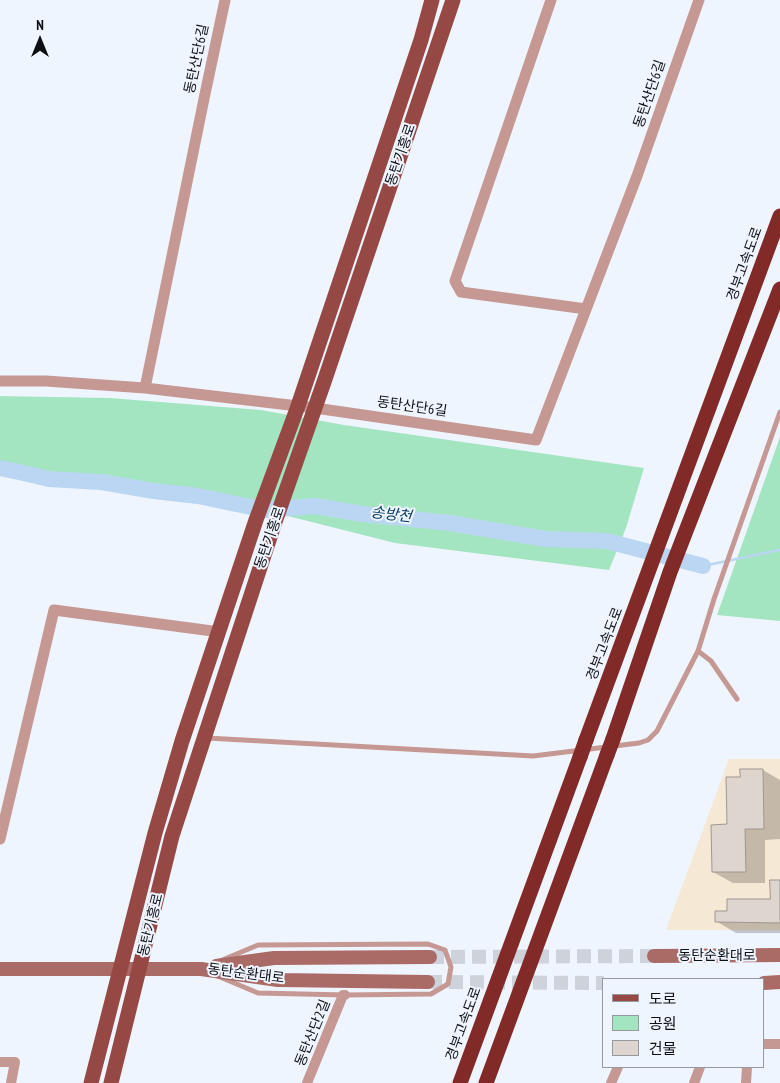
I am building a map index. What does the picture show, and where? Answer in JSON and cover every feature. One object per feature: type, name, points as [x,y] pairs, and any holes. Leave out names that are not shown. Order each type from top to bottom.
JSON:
[{"type":"highway","name":"경부고속도로","points":[[460,1083],[780,216]]},
{"type":"highway","points":[[486,1083],[613,739],[670,572],[780,289]]},
{"type":"main road","name":"동탄기흥로","points":[[91,1083],[160,815],[182,741],[256,520],[298,406],[421,40],[432,0]]},
{"type":"main road","name":"동탄기흥로","points":[[112,1083],[172,836],[275,522],[453,0]]},
{"type":"main road","name":"동탄순환대로","points":[[654,956],[780,955]]},
{"type":"main road","name":"동탄순환대로","points":[[201,969],[274,958],[430,957]]},
{"type":"main road","points":[[0,970],[201,969]]},
{"type":"main road","name":"동탄순환대로","points":[[201,969],[278,980],[428,982]]},
{"type":"main road","name":"동탄순환대로","points":[[765,982],[780,982]]},
{"type":"street","name":"동탄산단6길","points":[[146,388],[225,0]]},
{"type":"street","points":[[551,0],[455,281],[461,292],[586,309]]},
{"type":"street","name":"동탄산단6길","points":[[0,381],[46,381],[146,388],[315,408],[536,440],[637,176],[699,0]]},
{"type":"street","points":[[0,839],[54,610],[220,632]]},
{"type":"street","name":"동탄산단2길","points":[[307,1083],[342,996],[345,995]]},
{"type":"street","points":[[765,1044],[780,1044]]},
{"type":"street","points":[[0,1062],[16,1062],[11,1083]]},
{"type":"street","points":[[611,1083],[618,1068]]},
{"type":"street","points":[[694,1083],[700,1068]]},
{"type":"street","points":[[746,1068],[746,1083]]},
{"type":"lane","points":[[204,738],[533,756],[639,743],[648,740],[657,731],[698,652],[714,599],[780,412]]},
{"type":"lane","points":[[698,652],[711,661],[737,698]]},
{"type":"lane","points":[[428,944],[445,950],[451,967],[448,984],[431,994],[345,995],[258,993],[201,969],[258,945],[428,944]]},
{"type":"shaded area","points":[[729,759],[780,759],[780,930],[666,930]]},
{"type":"green space","points":[[0,396],[110,398],[261,410],[344,425],[644,468],[626,528],[609,570],[395,543],[248,506],[19,472],[0,474]]},
{"type":"green space","points":[[780,437],[780,621],[717,615]]},
{"type":"building","points":[[740,769],[763,769],[764,829],[745,829],[746,872],[712,872],[711,825],[727,824],[726,777],[740,777]]},
{"type":"building","points":[[770,880],[780,880],[780,923],[715,922],[715,911],[727,911],[727,899],[770,899]]},
{"type":"waterway","name":"송방천","points":[[0,468],[49,479],[101,482],[198,496],[265,510],[315,506],[363,514],[450,523],[546,539],[607,541],[703,566]]},
{"type":"waterway","name":"송방천","points":[[703,566],[780,550]]},
{"type":"tunnel","points":[[430,957],[654,956]]},
{"type":"tunnel","points":[[428,982],[602,983]]}]
